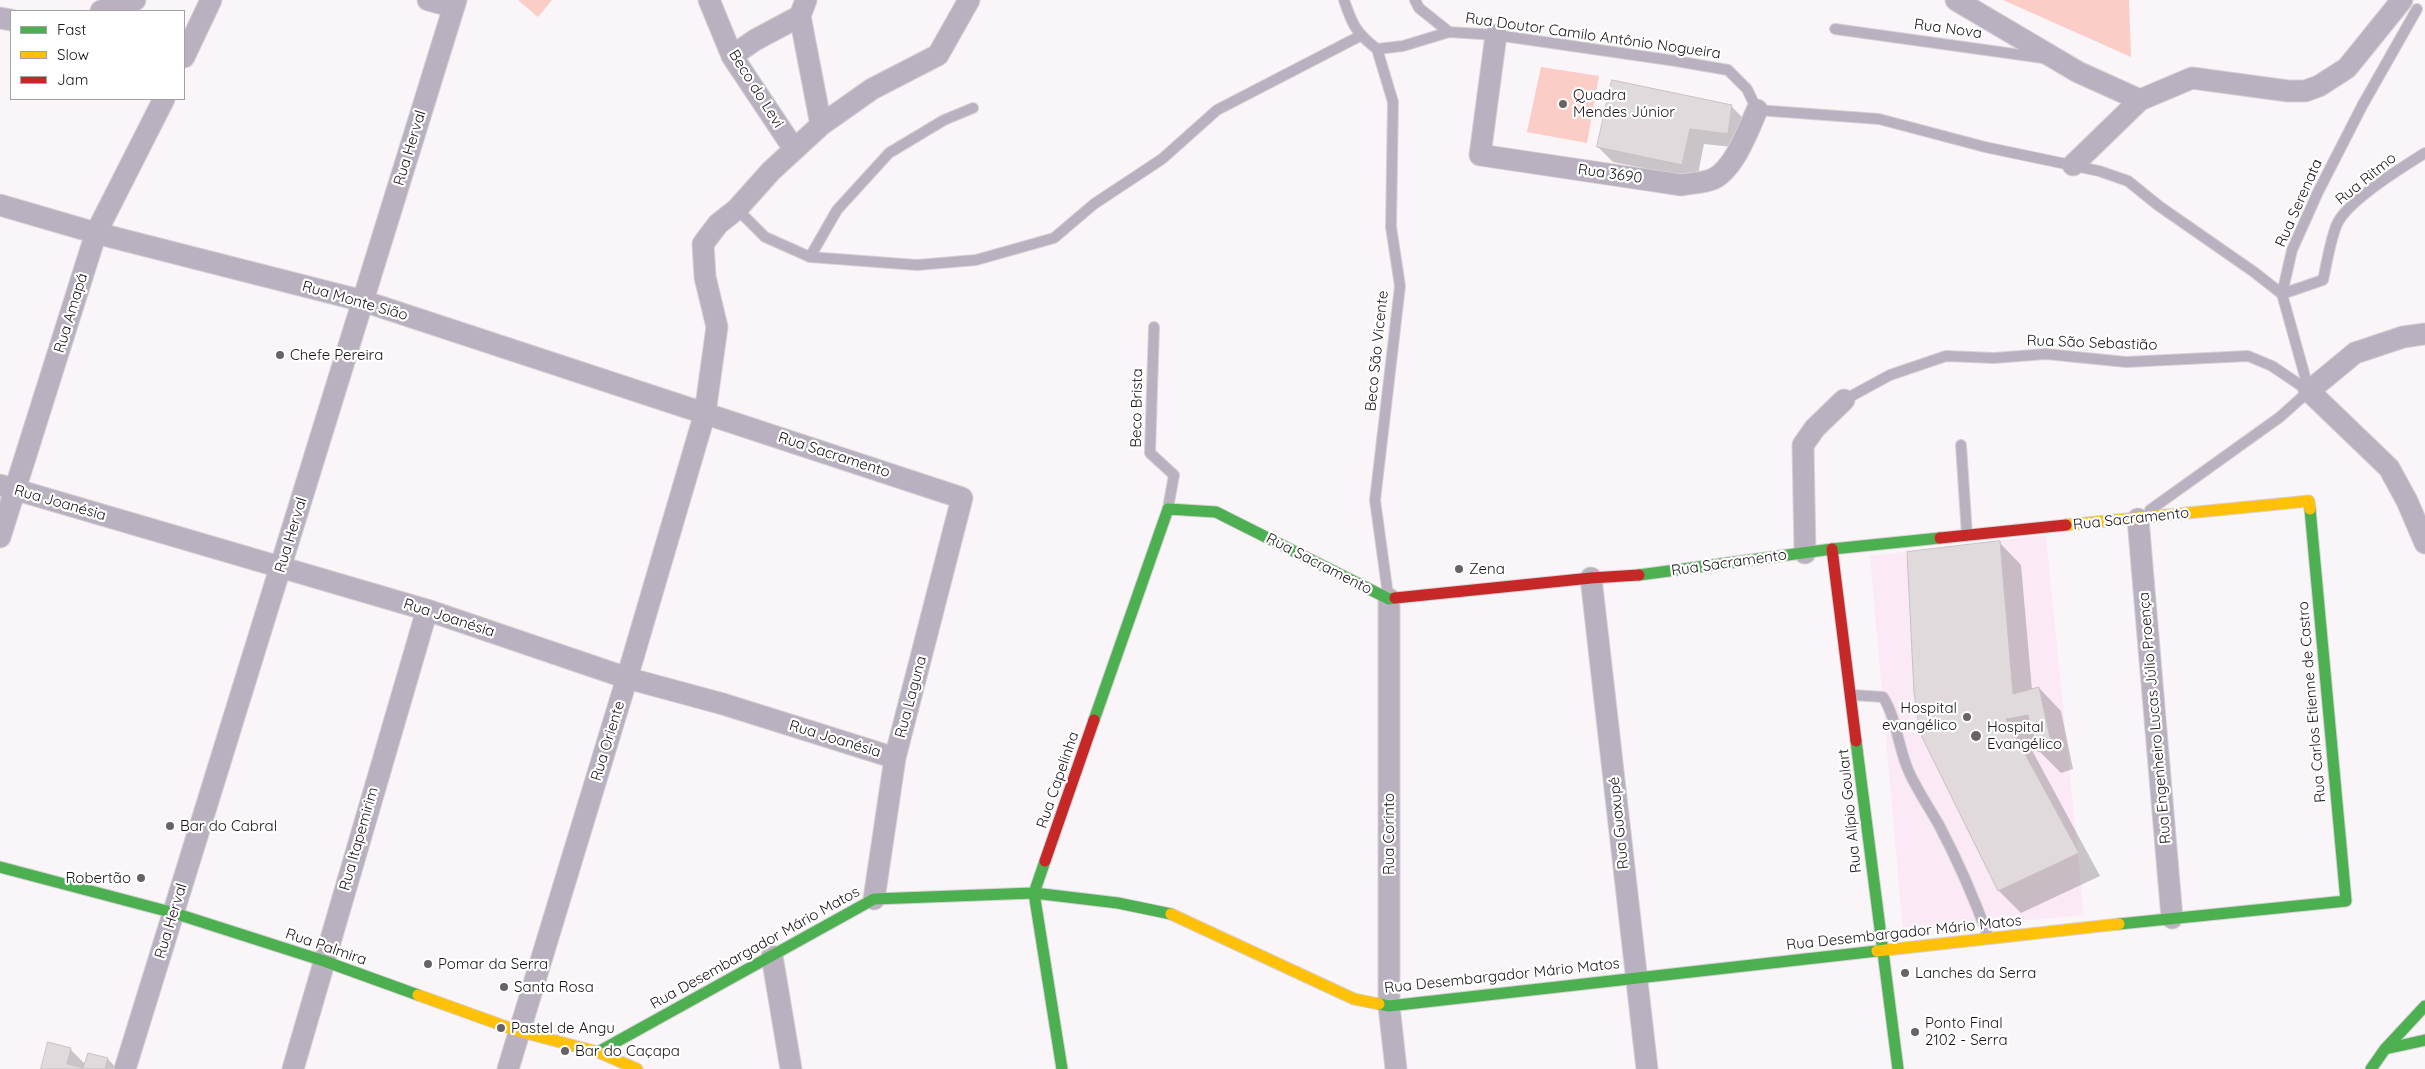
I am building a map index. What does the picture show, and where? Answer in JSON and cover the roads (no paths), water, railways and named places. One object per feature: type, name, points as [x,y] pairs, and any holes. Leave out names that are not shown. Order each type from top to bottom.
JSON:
[{"type":"street","points":[[104,10],[135,0]]},
{"type":"street","points":[[185,55],[211,0]]},
{"type":"street","points":[[428,0],[455,4]]},
{"type":"street","name":"Beco do Levi","points":[[709,0],[732,56],[794,149]]},
{"type":"street","points":[[737,209],[794,149],[821,125],[872,89],[938,56],[969,0]]},
{"type":"street","points":[[1956,0],[2078,72],[2140,100]]},
{"type":"street","points":[[2073,165],[2140,100],[2192,78],[2288,91],[2305,91],[2319,86],[2347,68],[2408,3]]},
{"type":"street","name":"Rua Herval","points":[[125,1069],[455,4]]},
{"type":"street","points":[[732,56],[803,8],[821,125]]},
{"type":"street","name":"Rua 3690","points":[[1496,35],[1480,155],[1681,185],[1713,179],[1732,161],[1745,140],[1757,110]]},
{"type":"street","name":"Rua Amapá","points":[[0,537],[8,488],[96,233],[163,100]]},
{"type":"street","name":"Rua Monte Sião","points":[[0,204],[96,233],[363,301],[705,412]]},
{"type":"street","name":"Rua Oriente","points":[[508,1069],[518,1030],[627,678],[705,412],[717,327],[705,277],[703,244],[718,224],[737,209]]},
{"type":"street","points":[[2425,334],[2404,337],[2356,353],[2309,391],[2389,468],[2407,501],[2425,542]]},
{"type":"street","points":[[1805,553],[1803,445],[1815,428],[1844,400]]},
{"type":"street","name":"Rua Sacramento","points":[[705,412],[962,498]]},
{"type":"street","name":"Rua Joanésia","points":[[8,488],[427,610],[627,678],[723,704],[895,758]]},
{"type":"street","name":"Rua Laguna","points":[[874,899],[895,758],[962,498]]},
{"type":"street","name":"Rua Sacramento","points":[[1168,509],[1216,512],[1388,599],[1642,574],[1832,549],[2309,501]]},
{"type":"street","name":"Rua Carlos Etienne de Castro","points":[[2309,501],[2346,901]]},
{"type":"street","name":"Rua Capelinha","points":[[1062,1069],[1034,893],[1168,509]]},
{"type":"street","name":"Rua Engenheiro Lucas Júlio Proença","points":[[2138,519],[2172,918]]},
{"type":"street","name":"Rua Alípio Goulart","points":[[1832,549],[1852,695],[1881,950],[1898,1069]]},
{"type":"street","name":"Rua Guaxupé","points":[[1591,578],[1647,1069]]},
{"type":"street","name":"Rua Corinto","points":[[1388,599],[1389,1006],[1396,1069]]},
{"type":"street","name":"Rua Itapemirim","points":[[293,1069],[427,610]]},
{"type":"street","name":"Rua Palmira","points":[[0,867],[174,913],[324,961],[518,1030],[598,1052],[628,1067]]},
{"type":"street","name":"Rua Desembargador Mário Matos","points":[[598,1052],[874,899],[1034,893],[1118,903],[1170,913],[1354,999],[1389,1006],[2172,918],[2346,901]]},
{"type":"street","points":[[772,956],[791,1069]]},
{"type":"street","points":[[2371,1069],[2385,1049],[2425,1006]]},
{"type":"street","points":[[2385,1049],[2425,1040]]},
{"type":"lane","points":[[1344,0],[1352,24],[1360,36],[1377,49]]},
{"type":"lane","points":[[1415,0],[1419,8],[1449,32]]},
{"type":"lane","points":[[2408,3],[2425,17]]},
{"type":"lane","name":"Rua Serenata","points":[[2309,391],[2282,294],[2292,250],[2318,192],[2362,106],[2408,3]]},
{"type":"lane","name":"Rua Nova","points":[[1835,29],[2056,60]]},
{"type":"lane","name":"Rua Doutor Camilo Antônio Nogueira","points":[[1377,49],[1403,46],[1449,32],[1496,35],[1728,70],[1747,88],[1757,110]]},
{"type":"lane","points":[[737,209],[766,237],[810,258],[917,265],[976,260],[1054,238],[1094,204],[1162,159],[1217,110],[1360,36]]},
{"type":"lane","name":"Beco São Vicente","points":[[1377,49],[1393,102],[1390,227],[1400,286],[1375,500],[1388,599]]},
{"type":"lane","points":[[810,258],[837,210],[889,153],[944,120],[973,108]]},
{"type":"lane","points":[[1757,110],[1879,119],[1984,147],[2099,171],[2128,181],[2159,206],[2254,272],[2282,294]]},
{"type":"lane","name":"Rua Ritmo","points":[[2282,294],[2323,280],[2338,223],[2348,208],[2397,171],[2425,153]]},
{"type":"lane","name":"Beco Brista","points":[[1154,327],[1150,453],[1174,475],[1168,509]]},
{"type":"lane","name":"Rua São Sebastião","points":[[1844,400],[1890,375],[1946,356],[1994,358],[2046,354],[2126,362],[2248,356],[2272,366],[2309,391]]},
{"type":"lane","points":[[2138,519],[2280,417],[2309,391]]},
{"type":"lane","points":[[1961,445],[1967,536]]},
{"type":"lane","points":[[1852,695],[1883,697],[1890,707],[1898,742],[1909,773],[1939,826],[1968,884],[1989,939]]},
{"type":"place","name":"Quadra Mendes Júnior","points":[[1563,104]]},
{"type":"place","name":"Chefe Pereira","points":[[280,355]]},
{"type":"place","name":"Zena","points":[[1459,569]]},
{"type":"place","name":"Hospital evangélico","points":[[1967,717]]},
{"type":"place","name":"Hospital Evangélico","points":[[1976,736]]},
{"type":"place","name":"Bar do Cabral","points":[[170,826]]},
{"type":"place","name":"Robertão","points":[[141,878]]},
{"type":"place","name":"Pomar da Serra","points":[[428,964]]},
{"type":"place","name":"Lanches da Serra","points":[[1905,973]]},
{"type":"place","name":"Santa Rosa","points":[[504,987]]},
{"type":"place","name":"Pastel de Angu","points":[[501,1028]]},
{"type":"place","name":"Ponto Final 2102 - Serra","points":[[1915,1032]]},
{"type":"place","name":"Bar do Caçapa","points":[[565,1051]]}]
